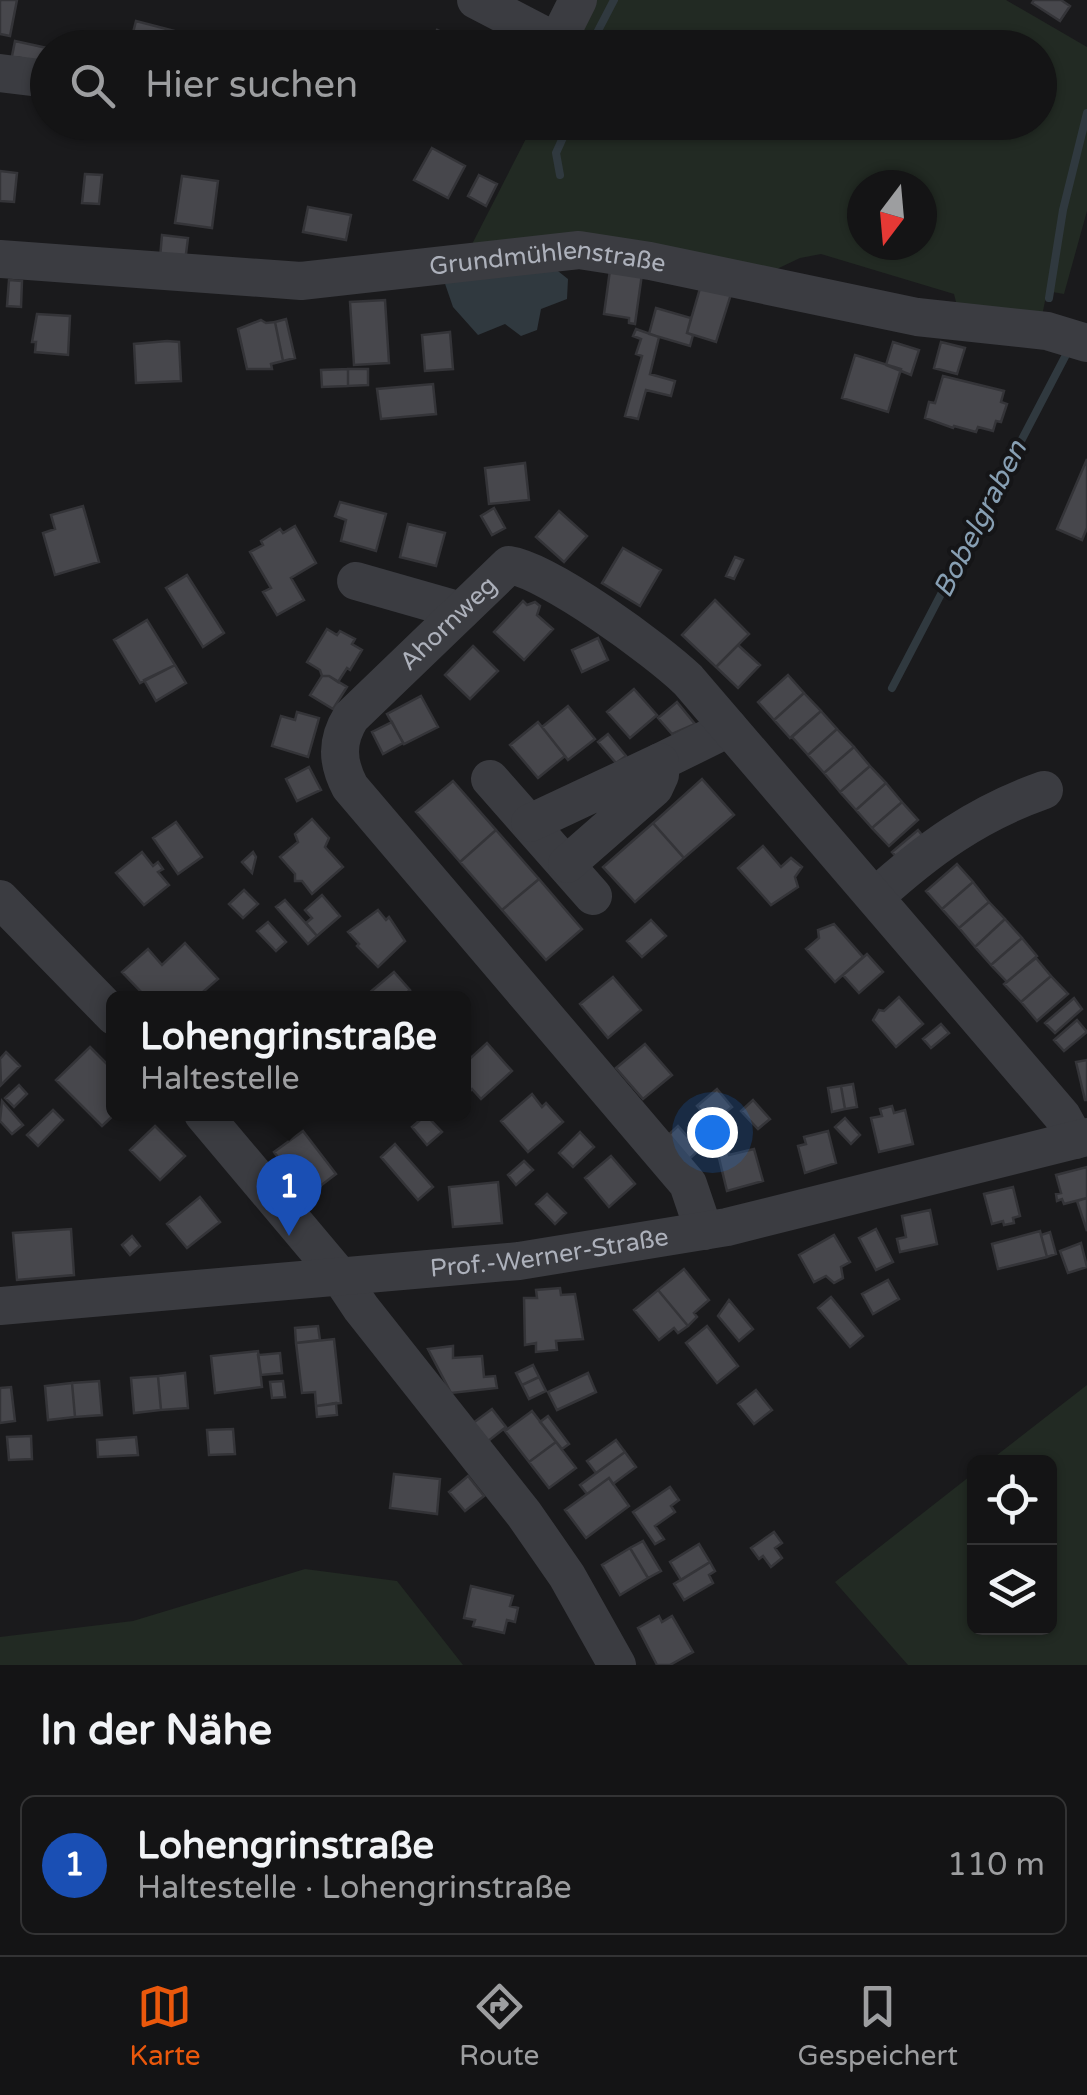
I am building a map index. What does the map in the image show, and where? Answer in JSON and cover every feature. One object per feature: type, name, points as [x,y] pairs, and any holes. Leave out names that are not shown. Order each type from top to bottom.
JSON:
[{"type":"street","points":[[476,0],[535,30]]},
{"type":"street","points":[[564,30],[578,0]]},
{"type":"street","points":[[0,73],[30,77]]},
{"type":"street","name":"Grundmühlenstraße","points":[[0,260],[301,281],[579,250],[650,261],[917,317],[1047,331],[1087,343]]},
{"type":"street","name":"Ahornweg","points":[[704,1231],[688,1184],[363,802],[342,771],[340,744],[351,717],[509,566],[519,567],[643,641],[688,680],[1081,1139]]},
{"type":"street","points":[[356,581],[461,611]]},
{"type":"street","points":[[530,824],[729,728]]},
{"type":"street","points":[[566,864],[654,788],[660,776],[660,762]]},
{"type":"street","points":[[490,779],[594,896]]},
{"type":"street","points":[[875,896],[936,843],[1000,806],[1044,790]]},
{"type":"street","points":[[0,899],[106,1008]]},
{"type":"street","points":[[209,1121],[341,1278],[524,1514],[568,1576],[616,1665]]},
{"type":"street","name":"Prof.-Werner-Straße","points":[[0,1306],[519,1260],[704,1231],[1081,1139]]},
{"type":"shaded area","points":[[590,0],[1006,0],[1087,47],[1087,211],[1064,294],[1047,291],[1042,316],[958,310],[954,294],[821,254],[800,258],[762,276],[469,250],[525,140],[1057,140],[1057,30],[576,30]]},
{"type":"shaded area","points":[[549,264],[568,279],[567,299],[541,309],[537,330],[521,336],[505,324],[478,335],[453,307],[442,275]]},
{"type":"shaded area","points":[[1087,1385],[1087,1665],[908,1665],[835,1582],[967,1478],[967,1635],[1057,1635],[1057,1455],[997,1455]]},
{"type":"shaded area","points":[[305,1569],[397,1581],[463,1665],[0,1665],[0,1637],[133,1621]]},
{"type":"building","points":[[0,0],[17,0],[10,36],[0,34]]},
{"type":"building","points":[[1061,0],[1070,6],[1060,21],[1032,3]]},
{"type":"building","points":[[136,21],[170,30],[134,30]]},
{"type":"building","points":[[15,41],[30,44],[30,60],[12,56]]},
{"type":"building","points":[[432,148],[465,166],[448,198],[414,180]]},
{"type":"building","points":[[0,171],[17,173],[14,202],[0,201]]},
{"type":"building","points":[[85,174],[102,175],[99,204],[82,203]]},
{"type":"building","points":[[479,175],[497,184],[486,206],[468,196]]},
{"type":"building","points":[[182,176],[218,181],[212,228],[175,223]]},
{"type":"building","points":[[308,207],[351,215],[346,240],[303,232]]},
{"type":"building","points":[[162,235],[188,238],[185,262],[160,258]]},
{"type":"building","points":[[610,270],[642,274],[635,324],[629,323],[629,318],[604,314]]},
{"type":"building","points":[[9,280],[22,281],[21,307],[7,306]]},
{"type":"building","points":[[701,285],[731,294],[716,342],[687,333]]},
{"type":"building","points":[[385,300],[389,363],[354,365],[350,302]]},
{"type":"building","points":[[656,308],[691,318],[687,333],[693,335],[690,346],[649,334]]},
{"type":"building","points":[[37,314],[70,316],[68,355],[35,352],[36,342],[32,342]]},
{"type":"building","points":[[286,319],[295,358],[283,361],[275,322]]},
{"type":"building","points":[[261,320],[275,322],[283,361],[271,364],[272,369],[247,369],[238,329]]},
{"type":"building","points":[[636,329],[659,337],[650,374],[675,381],[671,396],[646,390],[638,419],[625,416],[642,356],[636,354],[641,339],[633,336]]},
{"type":"building","points":[[450,332],[453,369],[425,371],[422,335]]},
{"type":"building","points":[[179,342],[181,381],[136,383],[134,344]]},
{"type":"building","points":[[893,342],[919,350],[911,375],[886,365]]},
{"type":"building","points":[[941,342],[965,348],[957,374],[934,368]]},
{"type":"building","points":[[855,355],[901,369],[888,412],[842,398]]},
{"type":"building","points":[[348,369],[368,369],[368,385],[348,386]]},
{"type":"building","points":[[348,369],[348,386],[322,387],[321,370]]},
{"type":"building","points":[[943,376],[1004,391],[1001,402],[1007,404],[993,431],[953,428],[925,418],[929,402],[935,403]]},
{"type":"building","points":[[433,384],[436,414],[381,419],[377,389]]},
{"type":"building","points":[[1087,459],[1087,528],[1082,540],[1057,529]]},
{"type":"building","points":[[525,463],[529,500],[489,504],[485,468]]},
{"type":"building","points":[[340,502],[386,514],[376,551],[341,541],[346,520],[335,516]]},
{"type":"building","points":[[83,506],[99,562],[55,575],[43,533],[55,529],[51,515]]},
{"type":"building","points":[[494,508],[505,528],[492,535],[481,516]]},
{"type":"building","points":[[559,511],[587,536],[564,562],[536,537]]},
{"type":"building","points":[[408,524],[445,533],[436,566],[400,557]]},
{"type":"building","points":[[295,526],[316,563],[291,578],[304,600],[277,615],[263,592],[271,588],[250,552],[280,529],[283,533]]},
{"type":"building","points":[[623,548],[661,570],[640,606],[602,583]]},
{"type":"building","points":[[735,557],[743,560],[734,579],[726,576]]},
{"type":"building","points":[[187,575],[224,633],[203,647],[166,588]]},
{"type":"building","points":[[715,600],[749,634],[716,667],[682,635]]},
{"type":"building","points":[[523,601],[540,606],[537,615],[553,629],[524,660],[494,632]]},
{"type":"building","points":[[147,620],[175,665],[140,683],[114,640]]},
{"type":"building","points":[[327,629],[355,639],[352,644],[362,650],[338,682],[322,676],[320,670],[307,662]]},
{"type":"building","points":[[598,638],[608,660],[582,672],[572,650]]},
{"type":"building","points":[[738,645],[760,665],[738,688],[716,667]]},
{"type":"building","points":[[473,646],[498,671],[470,699],[445,675]]},
{"type":"building","points":[[175,665],[186,683],[156,701],[144,680]]},
{"type":"building","points":[[788,675],[804,693],[774,720],[758,702]]},
{"type":"building","points":[[322,676],[347,687],[333,709],[310,695]]},
{"type":"building","points":[[634,689],[657,715],[630,738],[607,712]]},
{"type":"building","points":[[804,693],[821,711],[790,738],[774,720]]},
{"type":"building","points":[[421,696],[438,727],[404,744],[387,714]]},
{"type":"building","points":[[677,702],[695,724],[672,734],[658,718]]},
{"type":"building","points":[[568,706],[595,739],[568,760],[542,727]]},
{"type":"building","points":[[821,711],[837,729],[808,755],[792,737]]},
{"type":"building","points":[[297,712],[319,718],[308,757],[272,746],[281,716],[295,720]]},
{"type":"building","points":[[392,722],[403,743],[383,754],[372,732]]},
{"type":"building","points":[[538,722],[565,756],[538,778],[510,745]]},
{"type":"building","points":[[837,729],[854,747],[824,773],[808,755]]},
{"type":"building","points":[[608,734],[626,756],[616,763],[598,742]]},
{"type":"building","points":[[854,747],[870,766],[840,792],[824,773]]},
{"type":"building","points":[[870,766],[886,783],[856,810],[840,792]]},
{"type":"building","points":[[309,767],[321,790],[297,801],[286,779]]},
{"type":"building","points":[[702,779],[734,815],[684,858],[653,823]]},
{"type":"building","points":[[453,781],[496,830],[460,862],[416,812]]},
{"type":"building","points":[[886,783],[902,802],[872,828],[856,810]]},
{"type":"building","points":[[902,802],[918,820],[889,846],[872,828]]},
{"type":"building","points":[[312,819],[329,838],[325,847],[343,867],[312,894],[302,881],[295,881],[295,874],[280,857],[298,842],[295,834]]},
{"type":"building","points":[[176,822],[202,857],[178,874],[153,838]]},
{"type":"building","points":[[653,823],[684,858],[635,902],[603,867]]},
{"type":"building","points":[[496,830],[539,879],[502,910],[460,862]]},
{"type":"building","points":[[918,830],[926,840],[901,862],[892,852]]},
{"type":"building","points":[[763,846],[781,867],[791,858],[802,867],[795,877],[798,887],[771,905],[738,868]]},
{"type":"building","points":[[142,852],[153,866],[158,862],[163,869],[158,872],[169,885],[144,905],[116,873]]},
{"type":"building","points":[[253,852],[256,857],[252,873],[242,862]]},
{"type":"building","points":[[957,864],[973,882],[942,909],[926,891]]},
{"type":"building","points":[[539,879],[582,929],[546,960],[502,910]]},
{"type":"building","points":[[973,882],[989,902],[959,928],[942,909]]},
{"type":"building","points":[[244,890],[258,904],[243,918],[229,904]]},
{"type":"building","points":[[322,895],[340,916],[317,936],[306,923],[312,918],[305,910]]},
{"type":"building","points":[[285,900],[317,936],[308,944],[276,907]]},
{"type":"building","points":[[989,902],[1005,919],[975,947],[959,928]]},
{"type":"building","points":[[378,910],[386,920],[389,917],[405,941],[378,967],[348,932]]},
{"type":"building","points":[[1005,919],[1022,938],[991,965],[975,947]]},
{"type":"building","points":[[651,920],[666,936],[642,957],[627,941]]},
{"type":"building","points":[[268,922],[286,942],[276,951],[257,931]]},
{"type":"building","points":[[834,924],[863,957],[835,982],[806,949],[819,938],[818,930]]},
{"type":"building","points":[[1022,938],[1037,956],[1007,982],[991,965]]},
{"type":"building","points":[[185,943],[218,979],[204,991],[140,991],[122,972],[148,949],[162,965]]},
{"type":"building","points":[[867,954],[883,972],[859,993],[843,975]]},
{"type":"building","points":[[1036,958],[1051,976],[1021,1002],[1004,984]]},
{"type":"building","points":[[394,972],[410,990],[409,991],[372,991]]},
{"type":"building","points":[[1051,976],[1068,994],[1037,1021],[1021,1002]]},
{"type":"building","points":[[613,977],[641,1010],[608,1038],[580,1004]]},
{"type":"building","points":[[899,997],[923,1024],[896,1047],[873,1020],[879,1010],[884,1011]]},
{"type":"building","points":[[1074,998],[1082,1009],[1055,1033],[1045,1023]]},
{"type":"building","points":[[1077,1020],[1087,1032],[1064,1051],[1054,1040]]},
{"type":"building","points":[[941,1024],[949,1033],[931,1048],[923,1039]]},
{"type":"building","points":[[487,1043],[512,1071],[481,1099],[471,1090],[471,1058]]},
{"type":"building","points":[[645,1044],[672,1075],[643,1099],[616,1068]]},
{"type":"building","points":[[90,1047],[106,1063],[107,1121],[102,1126],[56,1080]]},
{"type":"building","points":[[6,1052],[20,1066],[1,1085],[0,1059]]},
{"type":"building","points":[[1087,1060],[1087,1100],[1085,1100],[1076,1062]]},
{"type":"building","points":[[853,1084],[857,1107],[845,1109],[841,1086]]},
{"type":"building","points":[[19,1085],[27,1094],[14,1107],[5,1098]]},
{"type":"building","points":[[841,1086],[845,1109],[832,1112],[828,1088]]},
{"type":"building","points":[[717,1089],[732,1107],[712,1123],[697,1106]]},
{"type":"building","points":[[532,1094],[563,1122],[528,1152],[501,1121]]},
{"type":"building","points":[[753,1100],[770,1119],[758,1129],[741,1111]]},
{"type":"building","points":[[2,1101],[23,1125],[12,1134],[0,1121]]},
{"type":"building","points":[[892,1106],[894,1113],[905,1110],[913,1144],[879,1152],[871,1118],[882,1116],[880,1109]]},
{"type":"building","points":[[53,1110],[63,1120],[38,1146],[27,1135]]},
{"type":"building","points":[[845,1118],[860,1135],[851,1144],[835,1127]]},
{"type":"building","points":[[419,1121],[432,1121],[442,1132],[427,1145],[412,1127]]},
{"type":"building","points":[[155,1126],[185,1156],[160,1180],[130,1150]]},
{"type":"building","points":[[678,1126],[699,1150],[686,1162],[665,1138]]},
{"type":"building","points":[[303,1131],[336,1174],[307,1196],[274,1152]]},
{"type":"building","points":[[828,1131],[836,1163],[805,1173],[798,1146],[806,1144],[804,1137]]},
{"type":"building","points":[[580,1132],[594,1147],[573,1167],[559,1153]]},
{"type":"building","points":[[395,1144],[433,1187],[418,1200],[381,1157]]},
{"type":"building","points":[[727,1147],[729,1155],[754,1149],[763,1181],[727,1191],[719,1149]]},
{"type":"building","points":[[611,1156],[635,1184],[609,1207],[585,1178]]},
{"type":"building","points":[[524,1161],[533,1170],[516,1185],[508,1175]]},
{"type":"building","points":[[1087,1167],[1087,1198],[1064,1204],[1062,1199],[1057,1201],[1056,1194],[1061,1193],[1056,1175]]},
{"type":"building","points":[[498,1182],[502,1223],[453,1227],[449,1187]]},
{"type":"building","points":[[1013,1187],[1020,1216],[1013,1218],[1014,1223],[992,1224],[984,1194]]},
{"type":"building","points":[[547,1194],[566,1213],[555,1224],[536,1204]]},
{"type":"building","points":[[200,1197],[220,1222],[187,1248],[167,1224]]},
{"type":"building","points":[[1087,1198],[1087,1231],[1077,1201]]},
{"type":"building","points":[[930,1210],[937,1244],[900,1252],[897,1239],[906,1237],[902,1216]]},
{"type":"building","points":[[71,1229],[74,1275],[17,1280],[13,1233]]},
{"type":"building","points":[[876,1229],[893,1262],[876,1270],[859,1238]]},
{"type":"building","points":[[1040,1231],[1047,1257],[998,1269],[992,1244]]},
{"type":"building","points":[[1050,1232],[1056,1254],[1047,1257],[1041,1235]]},
{"type":"building","points":[[834,1235],[850,1262],[841,1267],[843,1278],[834,1283],[826,1276],[814,1282],[799,1255]]},
{"type":"building","points":[[132,1236],[140,1246],[130,1255],[122,1245]]},
{"type":"building","points":[[1081,1243],[1087,1267],[1068,1273],[1060,1251]]},
{"type":"building","points":[[684,1269],[709,1300],[694,1313],[697,1317],[688,1326],[658,1290]]},
{"type":"building","points":[[888,1280],[899,1299],[873,1314],[862,1294]]},
{"type":"building","points":[[560,1288],[561,1295],[575,1294],[583,1339],[556,1341],[557,1350],[536,1352],[536,1343],[525,1345],[524,1298],[537,1298],[536,1290]]},
{"type":"building","points":[[658,1290],[688,1326],[678,1333],[674,1328],[659,1340],[634,1310]]},
{"type":"building","points":[[831,1297],[863,1336],[850,1347],[818,1308]]},
{"type":"building","points":[[729,1300],[753,1329],[739,1341],[718,1316]]},
{"type":"building","points":[[318,1326],[320,1340],[296,1343],[295,1328]]},
{"type":"building","points":[[707,1326],[738,1366],[717,1383],[686,1343]]},
{"type":"building","points":[[334,1339],[341,1403],[316,1406],[315,1392],[302,1393],[296,1343]]},
{"type":"building","points":[[453,1346],[453,1358],[482,1356],[484,1377],[495,1376],[497,1388],[451,1393],[428,1349]]},
{"type":"building","points":[[258,1351],[262,1387],[215,1393],[211,1356]]},
{"type":"building","points":[[280,1353],[282,1373],[261,1375],[258,1355]]},
{"type":"building","points":[[533,1365],[539,1377],[522,1385],[516,1373]]},
{"type":"building","points":[[185,1373],[188,1408],[161,1410],[158,1376]]},
{"type":"building","points":[[588,1373],[596,1392],[557,1410],[548,1392]]},
{"type":"building","points":[[158,1376],[161,1410],[134,1413],[131,1378]]},
{"type":"building","points":[[539,1377],[546,1391],[529,1399],[522,1385]]},
{"type":"building","points":[[99,1381],[102,1415],[75,1417],[72,1383]]},
{"type":"building","points":[[283,1381],[285,1397],[272,1398],[270,1382]]},
{"type":"building","points":[[72,1383],[75,1417],[48,1420],[45,1386]]},
{"type":"building","points":[[11,1387],[15,1421],[0,1423],[0,1388]]},
{"type":"building","points":[[756,1390],[772,1410],[754,1424],[738,1404]]},
{"type":"building","points":[[336,1403],[337,1415],[317,1417],[316,1406]]},
{"type":"building","points":[[492,1409],[506,1427],[487,1442],[473,1423]]},
{"type":"building","points":[[532,1411],[556,1442],[529,1462],[505,1431]]},
{"type":"building","points":[[548,1416],[569,1444],[562,1449],[540,1422]]},
{"type":"building","points":[[233,1429],[235,1454],[209,1455],[207,1430]]},
{"type":"building","points":[[31,1436],[32,1459],[9,1460],[7,1437]]},
{"type":"building","points":[[136,1437],[138,1455],[98,1457],[97,1440]]},
{"type":"building","points":[[616,1440],[625,1452],[596,1473],[587,1461]]},
{"type":"building","points":[[556,1442],[576,1468],[549,1488],[529,1462]]},
{"type":"building","points":[[625,1452],[636,1467],[613,1484],[609,1478],[587,1494],[580,1485]]},
{"type":"building","points":[[394,1474],[440,1479],[437,1514],[390,1508]]},
{"type":"building","points":[[468,1476],[484,1496],[465,1511],[449,1492]]},
{"type":"building","points":[[609,1478],[629,1506],[586,1538],[565,1510]]},
{"type":"building","points":[[670,1487],[679,1500],[671,1506],[675,1512],[655,1526],[664,1539],[655,1544],[633,1512]]},
{"type":"building","points":[[774,1532],[782,1543],[775,1548],[782,1558],[771,1567],[751,1548]]},
{"type":"building","points":[[643,1541],[661,1571],[648,1578],[630,1548]]},
{"type":"building","points":[[699,1544],[710,1562],[681,1580],[670,1562]]},
{"type":"building","points":[[630,1548],[648,1578],[620,1595],[602,1565]]},
{"type":"building","points":[[710,1562],[715,1571],[709,1575],[713,1583],[684,1600],[674,1584]]},
{"type":"building","points":[[471,1586],[513,1596],[510,1606],[518,1608],[515,1622],[507,1620],[504,1633],[473,1626],[475,1620],[464,1618]]},
{"type":"building","points":[[659,1616],[662,1622],[672,1616],[693,1652],[670,1665],[657,1665],[638,1628]]},
{"type":"waterway","points":[[598,30],[614,0]]},
{"type":"waterway","name":"Bobelgraben","points":[[1049,298],[1063,210],[1087,113]]},
{"type":"waterway","points":[[560,175],[556,153],[562,140]]},
{"type":"waterway","name":"Bobelgraben","points":[[892,688],[1068,351]]},
{"type":"place","name":"Lohengrinstraße","points":[[289,1236]]}]
